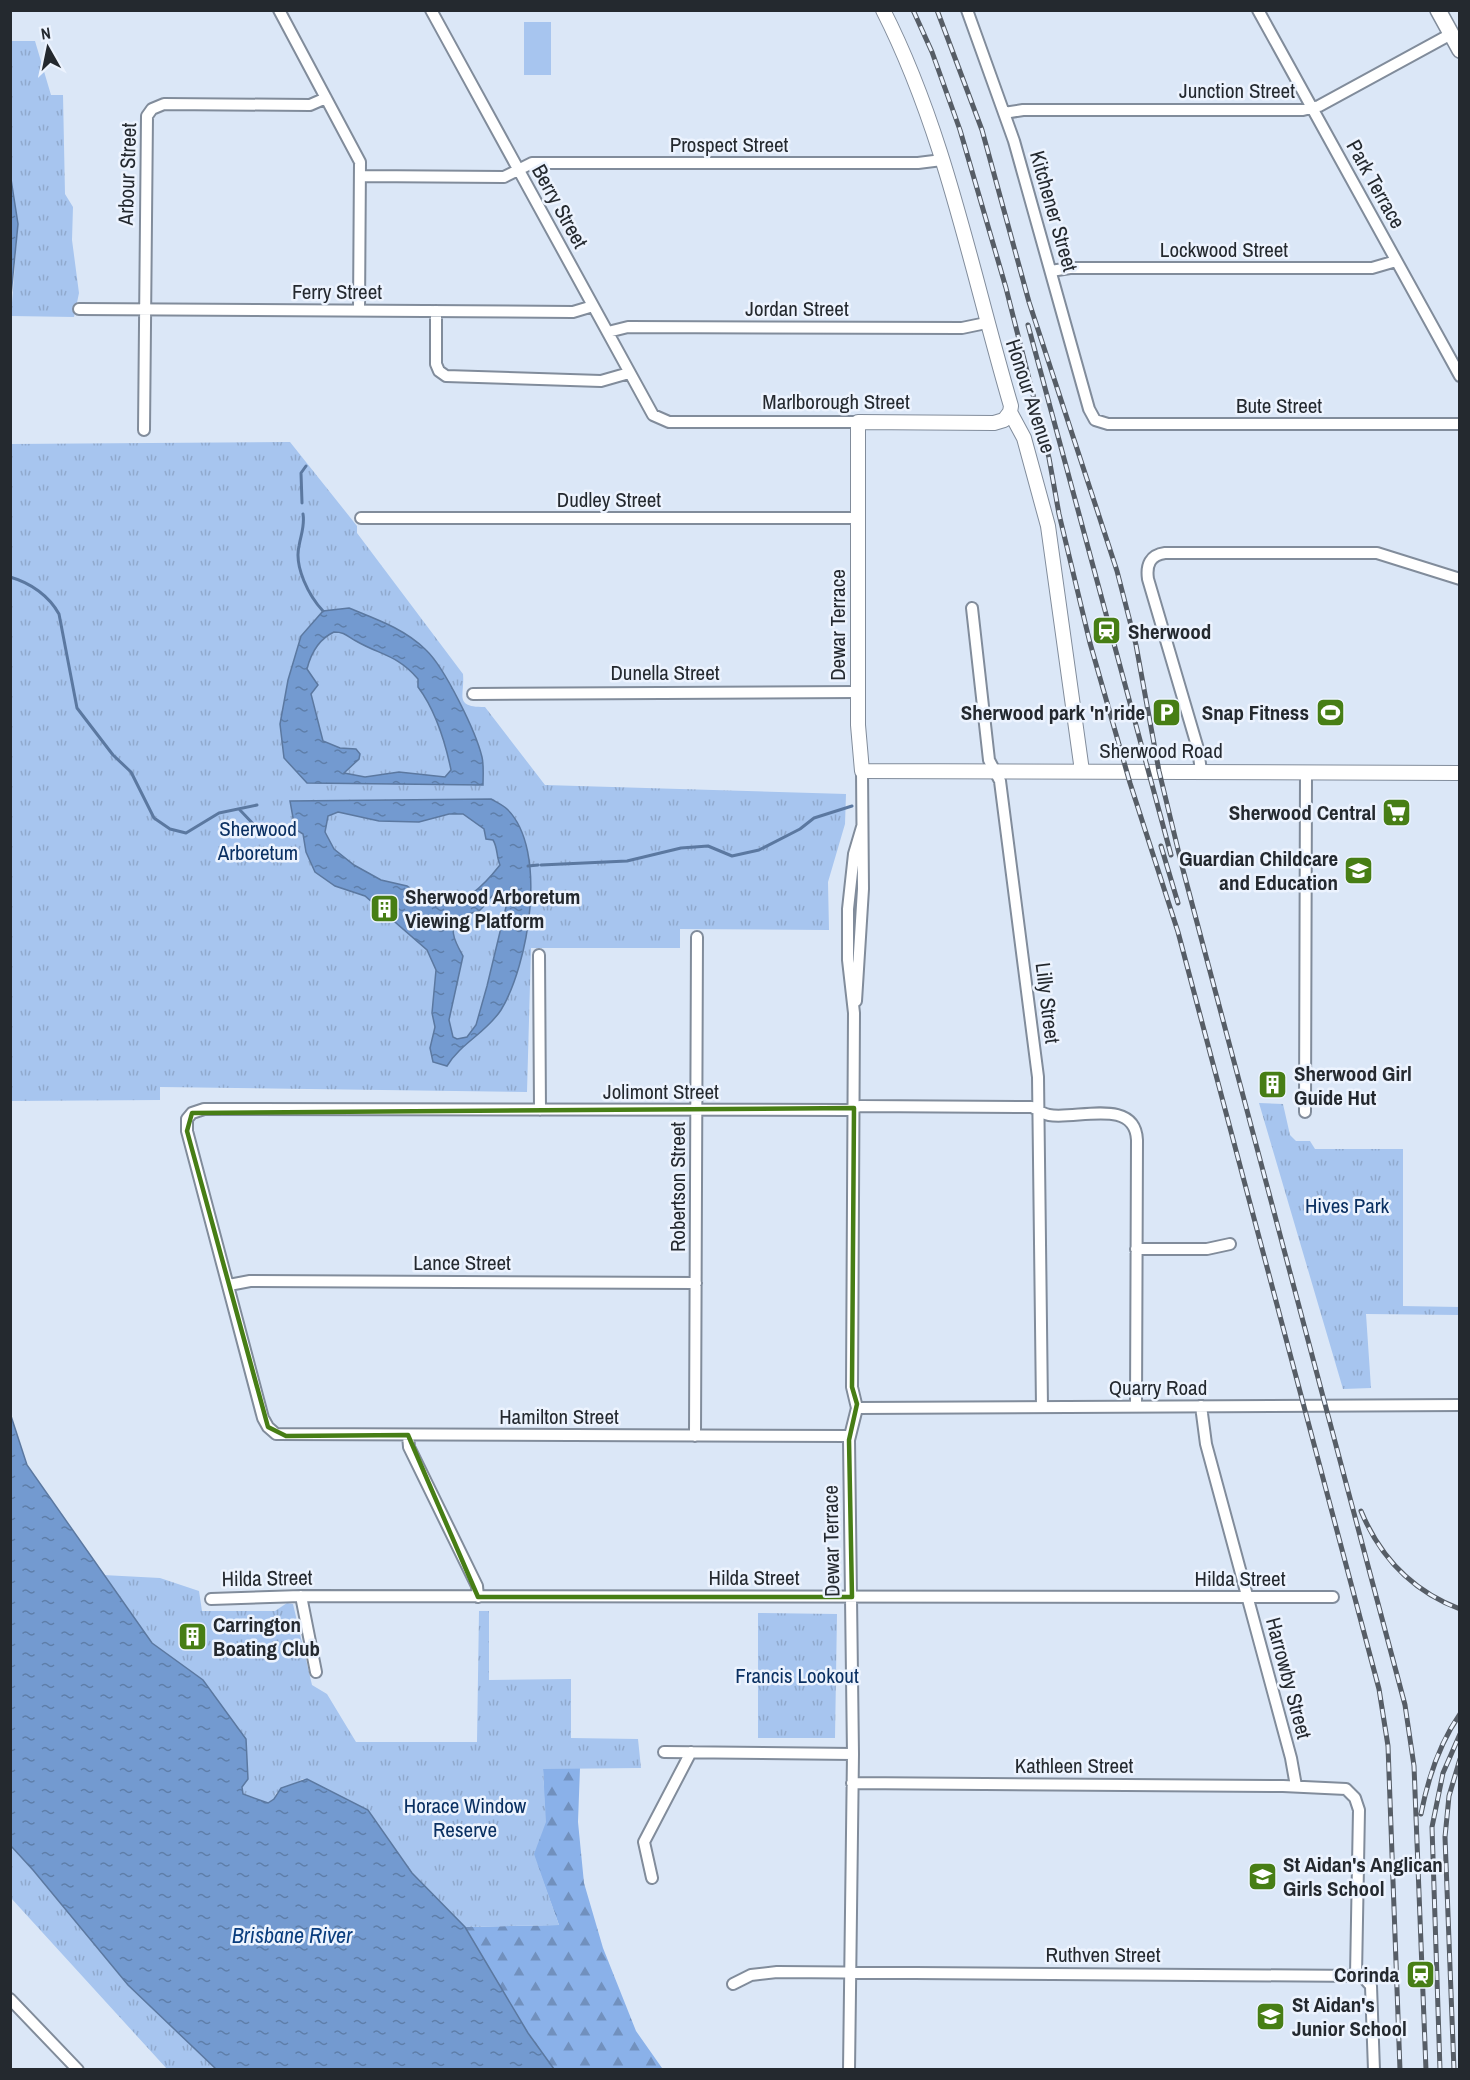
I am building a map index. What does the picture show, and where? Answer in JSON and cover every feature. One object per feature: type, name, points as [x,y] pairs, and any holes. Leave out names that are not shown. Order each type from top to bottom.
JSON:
[{"type":"main road","points":[[1438,10],[1460,50]]},
{"type":"street","points":[[279,10],[359,158],[361,176],[359,310]]},
{"type":"street","name":"Honour Avenue","points":[[883,10],[912,70],[942,160],[1011,406],[1010,412],[1024,438],[1048,526],[1082,771]]},
{"type":"street","name":"Kitchener Street","points":[[967,10],[1004,113],[1090,414],[1098,422]]},
{"type":"street","name":"Park Terrace","points":[[1258,10],[1460,376]]},
{"type":"street","name":"Berry Street","points":[[432,11],[651,413],[658,419]]},
{"type":"street","name":"Junction Street","points":[[1004,113],[1023,110],[1311,108],[1451,34]]},
{"type":"street","name":"Arbour Street","points":[[144,430],[145,129],[150,112],[164,104],[310,105],[326,98]]},
{"type":"street","name":"Prospect Street","points":[[361,176],[504,177],[532,163],[918,164],[942,160]]},
{"type":"street","name":"Lockwood Street","points":[[1051,271],[1070,268],[1372,268],[1396,261]]},
{"type":"street","name":"Ferry Street","points":[[79,309],[573,312],[593,306]]},
{"type":"street","points":[[436,311],[436,364],[439,371],[446,376],[601,381],[629,373]]},
{"type":"street","name":"Jordan Street","points":[[608,332],[628,327],[962,328],[986,322]]},
{"type":"street","name":"Marlborough Street","points":[[658,419],[669,422],[994,423],[1004,420],[1010,412]]},
{"type":"street","name":"Dewar Terrace","points":[[849,2070],[853,1754],[849,1437],[857,1408],[852,1381],[854,1013],[862,924],[861,771],[857,692],[858,422]]},
{"type":"street","name":"Bute Street","points":[[1098,422],[1460,424]]},
{"type":"street","name":"Dudley Street","points":[[361,518],[858,518]]},
{"type":"street","points":[[1201,771],[1198,749],[1148,579],[1150,560],[1165,553],[1377,553],[1460,579]]},
{"type":"street","name":"Lilly Street","points":[[972,608],[988,760],[1000,781],[1038,1077],[1042,1407]]},
{"type":"street","name":"Dunella Street","points":[[473,694],[857,692]]},
{"type":"street","name":"Sherwood Road","points":[[861,771],[1460,773]]},
{"type":"street","points":[[1305,1112],[1306,772]]},
{"type":"street","name":"Robertson Street","points":[[695,1436],[697,937]]},
{"type":"street","points":[[539,955],[540,1110]]},
{"type":"street","name":"Jolimont Street","points":[[228,1285],[187,1131],[188,1116],[204,1109],[696,1110],[854,1108],[860,1106],[1032,1107],[1049,1115],[1119,1115],[1132,1122],[1137,1140],[1136,1249]]},
{"type":"street","points":[[1136,1407],[1136,1249],[1208,1249],[1230,1244]]},
{"type":"street","name":"Lance Street","points":[[228,1285],[250,1281],[696,1283]]},
{"type":"street","name":"Hamilton Street","points":[[228,1285],[263,1418],[270,1430],[286,1436],[849,1437]]},
{"type":"street","name":"Quarry Road","points":[[857,1408],[1460,1405]]},
{"type":"street","name":"Harrowby Street","points":[[1202,1406],[1206,1444],[1291,1758],[1296,1786]]},
{"type":"street","points":[[408,1435],[409,1445],[477,1586],[478,1597]]},
{"type":"street","points":[[301,1596],[316,1672]]},
{"type":"street","name":"Hilda Street","points":[[210,1599],[301,1596],[1333,1597]]},
{"type":"street","points":[[664,1752],[853,1754]]},
{"type":"street","points":[[652,1878],[644,1842],[691,1752]]},
{"type":"street","name":"Kathleen Street","points":[[852,1783],[1343,1788],[1352,1794],[1357,1802],[1356,1975]]},
{"type":"street","name":"Ruthven Street","points":[[733,1984],[760,1973],[1356,1975]]},
{"type":"street","points":[[1356,1975],[1366,1978],[1371,1986],[1374,2070]]},
{"type":"street","points":[[10,1999],[78,2070]]},
{"type":"highlighted area","points":[[854,1108],[852,1387],[857,1404],[849,1440],[852,1597],[478,1597],[408,1435],[286,1436],[268,1427],[187,1131],[192,1113]]},
{"type":"green space","points":[[524,22],[551,22],[551,75],[524,75]]},
{"type":"green space","points":[[11,41],[35,41],[51,95],[63,95],[65,194],[73,207],[72,240],[79,293],[74,317],[11,316],[18,224],[10,179]]},
{"type":"green space","name":"Sherwood Arboretum","points":[[290,442],[357,526],[357,533],[463,674],[462,694],[465,702],[468,705],[485,707],[545,785],[846,794],[845,824],[828,882],[829,930],[680,929],[680,948],[531,948],[527,1092],[160,1087],[160,1100],[11,1101],[10,444]]},
{"type":"green space","name":"Hives Park","points":[[1259,1103],[1283,1104],[1290,1135],[1296,1141],[1310,1141],[1315,1149],[1403,1149],[1403,1306],[1459,1307],[1459,1315],[1366,1314],[1371,1388],[1343,1389]]},
{"type":"green space","name":"Horace Window Reserve","points":[[103,1575],[160,1578],[199,1591],[202,1611],[275,1611],[287,1603],[293,1604],[312,1685],[327,1694],[356,1742],[477,1742],[479,1611],[489,1611],[489,1680],[571,1679],[571,1738],[638,1739],[641,1768],[543,1769],[546,1822],[534,1854],[559,1925],[465,1927],[412,1873],[368,1810],[303,1779],[276,1793],[274,1799],[268,1803],[243,1794],[203,1680],[152,1643]]},
{"type":"green space","name":"Francis Lookout","points":[[758,1613],[837,1614],[835,1738],[758,1738]]},
{"type":"green space","points":[[543,1768],[580,1768],[578,1822],[584,1883],[603,1948],[636,2031],[662,2068],[671,2069],[554,2069],[528,2033],[465,1927],[559,1925],[533,1854],[545,1822]]},
{"type":"green space","points":[[11,1846],[128,1985],[216,2069],[167,2069],[11,1898]]},
{"type":"water","points":[[11,179],[18,224],[11,295]]},
{"type":"water","points":[[349,608],[400,630],[426,650],[442,671],[459,701],[479,746],[482,757],[483,785],[307,783],[284,758],[280,724],[288,680],[301,636],[323,611]],"holes":[[[338,632],[396,660],[418,679],[418,687],[435,716],[446,748],[451,770],[445,777],[399,772],[365,777],[344,773],[359,759],[360,754],[356,749],[340,748],[323,741],[311,694],[318,685],[307,669],[313,652],[320,643],[329,635]]]},
{"type":"water","points":[[491,799],[507,809],[520,828],[528,852],[531,879],[526,938],[519,966],[501,1010],[447,1066],[433,1062],[430,1048],[435,1027],[432,1013],[436,970],[427,950],[365,896],[335,886],[315,872],[306,852],[303,834],[295,829],[290,801]],"holes":[[[338,812],[379,821],[419,822],[449,814],[463,814],[484,829],[486,839],[493,840],[500,865],[480,887],[465,898],[436,906],[407,886],[381,880],[354,865],[334,849],[325,832],[328,816]],[[500,892],[506,895],[506,907],[476,1025],[467,1037],[457,1039],[453,1037],[449,1020],[463,956],[455,940],[453,929],[459,919],[479,911],[490,897]]]},
{"type":"water","name":"Brisbane River","points":[[11,1416],[27,1465],[152,1643],[203,1680],[246,1739],[248,1779],[242,1787],[243,1794],[268,1803],[274,1799],[281,1788],[307,1779],[368,1810],[412,1873],[465,1927],[528,2033],[554,2069],[216,2069],[128,1985],[11,1846]]},
{"type":"waterway","points":[[302,503],[301,473],[306,466]]},
{"type":"waterway","points":[[303,514],[299,563],[304,581],[323,611]]},
{"type":"waterway","points":[[10,577],[39,591],[59,614],[77,708],[113,755],[131,772],[154,818],[170,829],[186,833],[219,813],[257,805]]},
{"type":"waterway","points":[[541,865],[627,861],[681,848],[708,846],[732,856],[759,850],[800,829],[814,818],[852,806]]},
{"type":"waterway","points":[[239,809],[260,831],[268,831]]},
{"type":"waterway","points":[[528,866],[538,865]]},
{"type":"railway","points":[[913,10],[932,52],[960,130],[1006,288],[1049,458],[1059,514],[1090,643],[1130,783],[1178,932],[1379,1689],[1388,1746],[1400,2070]]},
{"type":"railway","points":[[937,10],[982,130],[1029,302],[1117,571],[1136,645],[1159,771],[1182,866],[1405,1705],[1414,1766],[1426,2070]]},
{"type":"railway","points":[[1028,325],[1171,855]]},
{"type":"railway","points":[[1161,846],[1178,903]]},
{"type":"railway","points":[[1361,1511],[1378,1543],[1400,1570],[1427,1593],[1460,1609]]},
{"type":"railway","points":[[1421,1814],[1435,1762],[1460,1714]]},
{"type":"railway","points":[[1440,2070],[1432,1827],[1443,1773],[1460,1734]]},
{"type":"railway","points":[[1454,2070],[1445,1837],[1449,1796],[1460,1759]]},
{"type":"place","name":"Sherwood","points":[[1107,631]]},
{"type":"place","name":"Sherwood park 'n' ride","points":[[1166,712]]},
{"type":"place","name":"Snap Fitness","points":[[1330,712]]},
{"type":"place","name":"Sherwood Central","points":[[1397,812]]},
{"type":"place","name":"Guardian Childcare and Education","points":[[1359,870]]},
{"type":"place","name":"Sherwood Arboretum Viewing Platform","points":[[384,908]]},
{"type":"place","name":"Sherwood Girl Guide Hut","points":[[1273,1085]]},
{"type":"place","name":"Carrington Boating Club","points":[[192,1636]]},
{"type":"place","name":"St Aidan's Anglican Girls School","points":[[1262,1876]]},
{"type":"place","name":"Corinda","points":[[1420,1974]]},
{"type":"place","name":"St Aidan's Junior School","points":[[1271,2016]]}]
